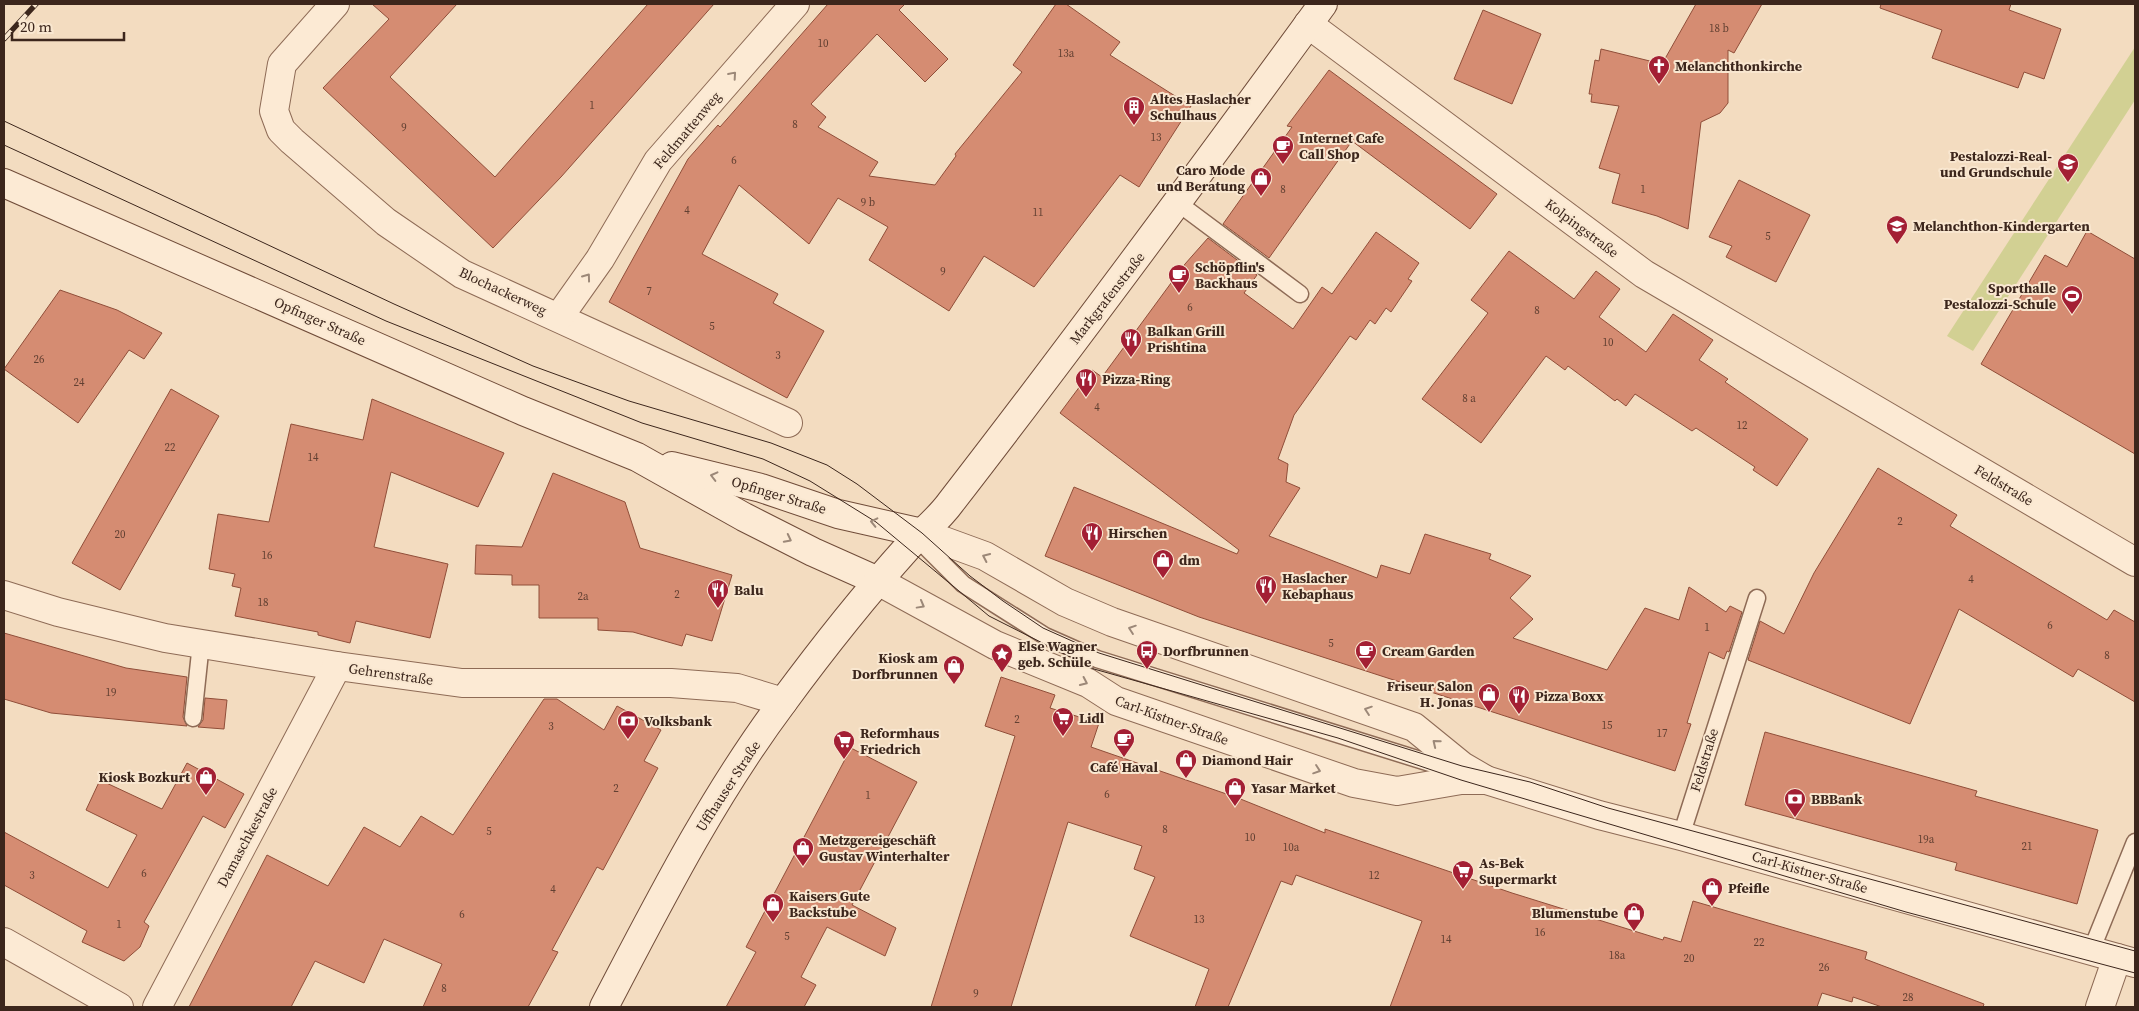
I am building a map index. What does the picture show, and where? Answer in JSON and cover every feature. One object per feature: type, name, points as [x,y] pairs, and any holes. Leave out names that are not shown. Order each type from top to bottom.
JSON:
[{"type":"street","name":"Blochackerweg","points":[[336,4],[302,39],[282,64],[274,111],[281,130],[386,222],[462,274],[788,423]]},
{"type":"street","name":"Feldmattenweg","points":[[559,317],[600,259],[658,161],[795,4]]},
{"type":"street","name":"Markgrafenstraße","points":[[878,581],[919,535],[949,506],[1178,203],[1315,14]]},
{"type":"street","name":"Kolpingstraße","points":[[1315,14],[1644,274],[1872,407]]},
{"type":"street","name":"Opfinger Straße","points":[[4,183],[523,411],[637,457],[744,517],[813,552],[878,581]]},
{"type":"street","name":"Feldstraße","points":[[1872,407],[2135,562]]},
{"type":"street","name":"Opfinger Straße","points":[[637,457],[761,488],[838,514],[919,535]]},
{"type":"street","name":"Carl-Kistner-Straße","points":[[919,535],[985,556],[1065,602],[1112,622],[1414,727],[1462,766],[1486,780],[1599,815],[1681,836],[2126,961]]},
{"type":"street","name":"Carl-Kistner-Straße","points":[[878,581],[995,644],[1088,683],[1116,701],[1354,783],[1397,791],[1461,780],[1486,780]]},
{"type":"street","name":"Uffhauser Straße","points":[[604,1007],[674,873],[726,784],[783,702],[878,581]]},
{"type":"street","name":"Gehrenstraße","points":[[4,595],[58,612],[165,638],[336,666],[462,683],[671,683],[737,688],[783,702]]},
{"type":"street","name":"Damaschkestraße","points":[[157,1007],[336,666]]},
{"type":"street","points":[[4,942],[120,1007]]},
{"type":"street","points":[[2100,1007],[2126,961]]},
{"type":"lane","points":[[1178,203],[1300,294]]},
{"type":"lane","points":[[919,535],[963,584],[1045,636],[1097,659],[1486,780]]},
{"type":"lane","name":"Feldstraße","points":[[1681,836],[1757,598]]},
{"type":"lane","points":[[193,718],[201,643]]},
{"type":"lane","points":[[2091,951],[2135,842]]},
{"type":"shaded area","points":[[2135,47],[2135,100],[1973,351],[1947,336]]},
{"type":"building","points":[[372,4],[457,4],[390,77],[495,177],[648,4],[714,4],[561,177],[493,248],[323,88],[389,19]]},
{"type":"building","points":[[828,4],[905,4],[899,10],[948,59],[925,82],[877,34],[811,104],[826,117],[818,127],[878,162],[869,176],[935,185],[956,156],[955,154],[1022,72],[1013,65],[1056,4],[1066,4],[1120,42],[1110,55],[1191,106],[1139,187],[1120,175],[1034,287],[984,256],[949,311],[869,260],[888,227],[838,198],[809,244],[739,185],[702,254],[778,294],[773,303],[824,331],[787,398],[609,302],[688,159],[718,125],[720,127]]},
{"type":"building","points":[[1696,4],[1762,4],[1734,53],[1728,50],[1728,103],[1720,113],[1701,122],[1688,229],[1657,216],[1612,203],[1620,174],[1599,168],[1619,106],[1591,102],[1592,94],[1589,94],[1595,60],[1599,61],[1601,49],[1662,64]]},
{"type":"building","points":[[1881,4],[2011,4],[2009,10],[2061,29],[2044,79],[2024,72],[2018,88],[1932,58],[1942,30],[1880,8]]},
{"type":"building","points":[[1483,10],[1541,34],[1512,104],[1454,79]]},
{"type":"building","points":[[1329,70],[1497,194],[1470,229],[1352,141],[1269,258],[1223,224],[1292,127],[1287,126]]},
{"type":"building","points":[[1739,180],[1810,215],[1776,282],[1726,257],[1732,246],[1709,237]]},
{"type":"building","name":"Sporthalle Pestalozzi-Schule","points":[[2087,231],[2135,259],[2135,454],[1981,364],[2045,255],[2067,267]]},
{"type":"building","points":[[1376,232],[1419,263],[1408,279],[1412,281],[1391,312],[1386,308],[1375,324],[1370,320],[1356,340],[1350,336],[1294,415],[1278,459],[1288,464],[1286,482],[1300,488],[1269,536],[1377,578],[1381,565],[1410,574],[1425,534],[1491,554],[1489,559],[1531,576],[1510,598],[1533,619],[1513,638],[1607,670],[1645,608],[1679,620],[1689,587],[1726,612],[1730,606],[1742,612],[1729,652],[1727,651],[1724,659],[1709,652],[1687,723],[1691,724],[1675,771],[1199,617],[1045,556],[1074,487],[1237,554],[1239,550],[1060,413],[1092,370],[1102,377],[1185,264],[1208,238],[1257,275],[1244,293],[1293,329],[1322,287],[1332,294]]},
{"type":"building","points":[[1509,251],[1574,299],[1596,271],[1620,289],[1599,317],[1646,352],[1673,314],[1713,340],[1699,360],[1728,379],[1725,382],[1808,439],[1777,486],[1753,470],[1755,467],[1696,428],[1692,431],[1635,394],[1626,406],[1617,399],[1615,401],[1568,366],[1565,370],[1546,356],[1481,443],[1422,399],[1488,313],[1471,300]]},
{"type":"building","points":[[60,290],[117,310],[162,333],[144,359],[129,350],[78,423],[4,369]]},
{"type":"building","points":[[171,389],[219,416],[120,590],[72,563]]},
{"type":"building","points":[[372,399],[504,453],[478,507],[391,472],[374,547],[448,564],[430,638],[356,621],[350,643],[318,635],[318,632],[235,616],[241,588],[232,586],[235,574],[209,569],[218,514],[269,522],[291,424],[363,440]]},
{"type":"building","points":[[1878,468],[1957,515],[1950,526],[2107,620],[2114,610],[2135,622],[2135,702],[2078,669],[2073,677],[1959,609],[1910,724],[1748,660],[1760,621],[1784,634],[1814,573]]},
{"type":"building","points":[[553,473],[625,502],[640,548],[732,575],[712,641],[686,634],[682,646],[633,632],[598,630],[598,618],[539,618],[539,585],[512,585],[512,575],[475,574],[476,545],[522,547]]},
{"type":"building","points":[[4,633],[126,668],[187,677],[183,717],[187,726],[51,713],[4,699]]},
{"type":"building","points":[[1001,677],[1055,695],[1050,708],[1099,723],[1091,747],[1238,798],[1325,833],[1325,829],[1512,893],[1663,940],[1664,937],[1681,942],[1693,901],[1867,952],[1865,959],[1984,1004],[1983,1007],[1882,1007],[1853,997],[1852,1002],[1822,993],[1817,1007],[1390,1007],[1422,921],[1296,875],[1292,885],[1281,881],[1228,1007],[1195,1007],[1209,969],[1130,936],[1155,877],[1134,869],[1142,846],[1068,822],[1011,1007],[931,1007],[1015,736],[985,726]]},
{"type":"building","points":[[205,698],[227,700],[224,729],[198,727],[203,720]]},
{"type":"building","points":[[544,699],[557,699],[604,730],[617,706],[661,730],[644,761],[658,768],[603,870],[597,867],[552,950],[558,952],[528,1007],[423,1007],[442,964],[384,939],[364,983],[315,961],[291,1007],[189,1007],[267,855],[328,886],[364,827],[400,847],[421,816],[453,835]]},
{"type":"building","points":[[1765,732],[1977,791],[1975,796],[2098,830],[2077,904],[1955,870],[1957,863],[1745,805]]},
{"type":"building","points":[[851,748],[917,782],[852,905],[896,928],[885,956],[827,927],[801,977],[816,985],[804,1007],[726,1007],[756,952],[746,947]]},
{"type":"building","points":[[187,763],[244,794],[225,828],[203,816],[144,922],[149,926],[140,947],[124,961],[82,942],[87,931],[4,885],[4,832],[108,888],[137,835],[86,810],[100,780],[162,809]]},
{"type":"tram line","points":[[4,121],[394,304],[533,366],[629,401],[771,443],[827,465],[857,484],[922,533],[970,576],[1003,601],[1043,628],[1099,653],[1462,766],[1530,782],[1608,808],[2135,951]]},
{"type":"tram line","points":[[4,145],[386,321],[642,423],[763,459],[810,481],[876,522],[989,616],[1094,669],[1338,738],[1461,780],[1906,912],[2135,973]]},
{"type":"railway","points":[[4,39],[36,4]]},
{"type":"place","name":"Melanchthonkirche","points":[[1659,85]]},
{"type":"place","name":"Altes Haslacher Schulhaus","points":[[1134,126]]},
{"type":"place","name":"Internet Cafe Call Shop","points":[[1283,165]]},
{"type":"place","name":"Pestalozzi-Real- und Grundschule","points":[[2068,183]]},
{"type":"place","name":"Caro Mode und Beratung","points":[[1261,197]]},
{"type":"place","name":"Melanchthon-Kindergarten","points":[[1897,245]]},
{"type":"place","name":"Schöpflin's Backhaus","points":[[1179,294]]},
{"type":"place","name":"Sporthalle Pestalozzi-Schule","points":[[2072,315]]},
{"type":"place","name":"Balkan Grill Prishtina","points":[[1131,358]]},
{"type":"place","name":"Pizza-Ring","points":[[1086,398]]},
{"type":"place","name":"Hirschen","points":[[1092,552]]},
{"type":"place","name":"dm","points":[[1163,579]]},
{"type":"place","name":"Haslacher Kebaphaus","points":[[1266,605]]},
{"type":"place","name":"Balu","points":[[718,609]]},
{"type":"place","name":"Dorfbrunnen","points":[[1147,670]]},
{"type":"place","name":"Cream Garden","points":[[1366,670]]},
{"type":"place","name":"Else Wagner geb. Schüle","points":[[1002,673]]},
{"type":"place","name":"Kiosk am Dorfbrunnen","points":[[954,685]]},
{"type":"place","name":"Friseur Salon H. Jonas","points":[[1489,713]]},
{"type":"place","name":"Pizza Boxx","points":[[1519,715]]},
{"type":"place","name":"Lidl","points":[[1063,737]]},
{"type":"place","name":"Volksbank","points":[[628,740]]},
{"type":"place","name":"Café Haval","points":[[1124,758]]},
{"type":"place","name":"Reformhaus Friedrich","points":[[844,760]]},
{"type":"place","name":"Diamond Hair","points":[[1186,779]]},
{"type":"place","name":"Kiosk Bozkurt","points":[[206,796]]},
{"type":"place","name":"Yasar Market","points":[[1235,807]]},
{"type":"place","name":"BBBank","points":[[1795,818]]},
{"type":"place","name":"Metzgereigeschäft Gustav Winterhalter","points":[[803,867]]},
{"type":"place","name":"As-Bek Supermarkt","points":[[1463,890]]},
{"type":"place","name":"Pfeifle","points":[[1712,907]]},
{"type":"place","name":"Kaisers Gute Backstube","points":[[773,923]]},
{"type":"place","name":"Blumenstube","points":[[1634,932]]}]
